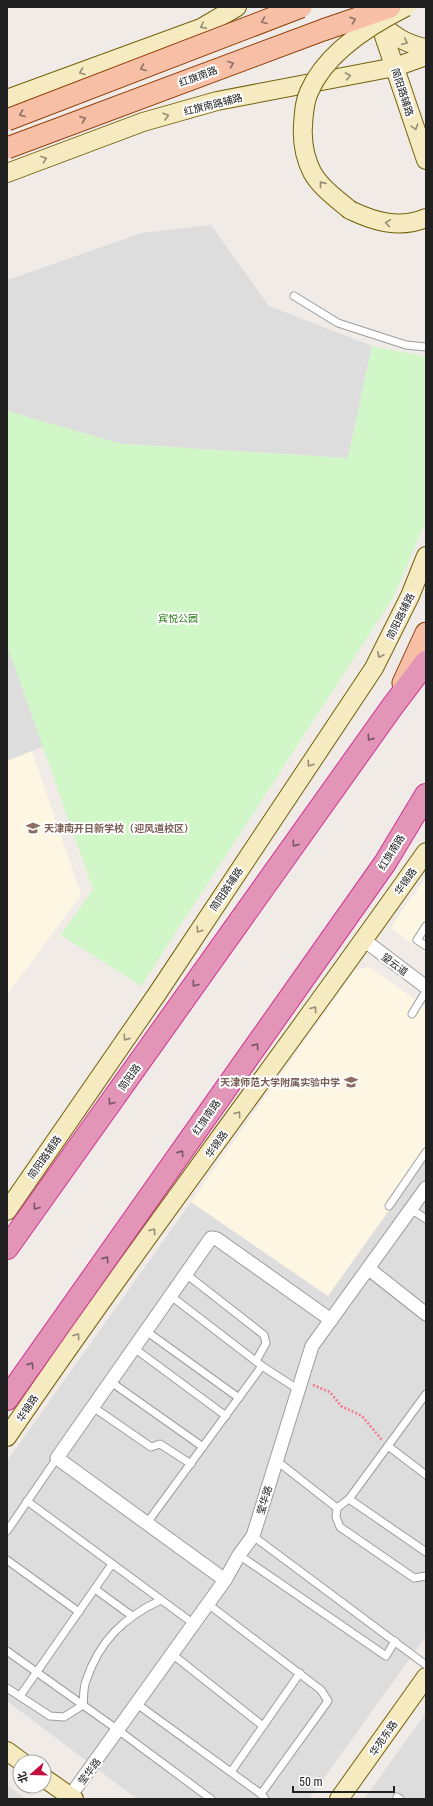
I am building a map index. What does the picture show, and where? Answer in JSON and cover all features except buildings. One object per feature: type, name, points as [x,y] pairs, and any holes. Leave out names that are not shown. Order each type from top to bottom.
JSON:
[{"type":"highway","points":[[392,706],[426,662]]},
{"type":"highway","name":"简阳路","points":[[7,1248],[392,706]]},
{"type":"highway","name":"红旗南路","points":[[8,1398],[385,863],[426,795]]},
{"type":"main road","points":[[7,120],[301,7]]},
{"type":"main road","name":"红旗南路","points":[[7,148],[316,33],[385,16]]},
{"type":"main road","points":[[392,706],[426,633]]},
{"type":"street","points":[[7,99],[201,28],[237,7]]},
{"type":"street","name":"简阳路辅路","points":[[373,7],[385,16],[395,67],[426,160]]},
{"type":"street","points":[[406,7],[355,38],[333,57],[309,91],[304,107],[302,139],[312,172],[327,190],[350,210],[371,219],[396,224],[418,222],[426,218]]},
{"type":"street","points":[[385,16],[398,39],[412,45],[426,48]]},
{"type":"street","name":"红旗南路辅路","points":[[7,173],[143,122],[217,101],[395,67],[426,56]]},
{"type":"street","name":"简阳路辅路","points":[[7,1211],[157,994],[374,668],[410,596],[426,556]]},
{"type":"street","name":"华锦路","points":[[7,1437],[61,1358],[426,852]]},
{"type":"street","name":"望云道","points":[[364,940],[426,987]]},
{"type":"street","name":"莹华路","points":[[68,1798],[194,1624],[225,1580],[239,1555],[253,1536],[312,1346],[426,1188]]},
{"type":"street","points":[[225,1580],[57,1458],[211,1238],[217,1239],[330,1320]]},
{"type":"street","points":[[368,1270],[426,1314]]},
{"type":"street","name":"华苑东路","points":[[339,1799],[426,1677]]},
{"type":"street","name":"华苑东路","points":[[350,1799],[426,1692]]},
{"type":"street","points":[[52,1785],[68,1798]]},
{"type":"street","points":[[52,1790],[68,1798]]},
{"type":"lane","points":[[294,296],[338,324],[406,345],[426,347]]},
{"type":"lane","points":[[426,926],[417,940],[426,946]]},
{"type":"lane","points":[[412,1014],[426,991]]},
{"type":"lane","points":[[389,1206],[426,1152]]},
{"type":"lane","points":[[411,1209],[426,1220]]},
{"type":"lane","points":[[147,1523],[239,1398],[259,1364],[266,1343],[264,1335],[186,1274]]},
{"type":"lane","points":[[171,1296],[259,1364],[300,1386]]},
{"type":"lane","points":[[146,1331],[239,1398]]},
{"type":"lane","points":[[134,1348],[226,1416]]},
{"type":"lane","points":[[111,1382],[203,1447]]},
{"type":"lane","points":[[426,1394],[349,1499],[337,1508],[336,1517],[340,1527],[414,1578],[426,1576]]},
{"type":"lane","points":[[93,1407],[151,1447],[160,1444],[191,1464]]},
{"type":"lane","points":[[388,1446],[426,1475]]},
{"type":"lane","points":[[7,1530],[57,1458]]},
{"type":"lane","points":[[276,1461],[337,1508]]},
{"type":"lane","points":[[349,1499],[426,1552]]},
{"type":"lane","points":[[27,1501],[194,1624]]},
{"type":"lane","points":[[253,1536],[426,1665]]},
{"type":"lane","points":[[239,1555],[386,1656],[395,1641]]},
{"type":"lane","points":[[7,1560],[79,1612]]},
{"type":"lane","points":[[20,1696],[112,1564]]},
{"type":"lane","points":[[95,1589],[132,1616]]},
{"type":"lane","points":[[83,1705],[85,1682],[98,1653],[120,1624],[140,1610],[161,1600]]},
{"type":"lane","points":[[137,1704],[263,1796],[328,1701],[321,1690],[300,1673],[208,1604]]},
{"type":"lane","points":[[7,1651],[118,1730],[211,1799]]},
{"type":"lane","points":[[172,1654],[263,1726]]},
{"type":"lane","points":[[231,1772],[300,1673]]},
{"type":"lane","points":[[7,1688],[50,1716],[64,1717],[83,1705]]},
{"type":"path","points":[[300,1386],[330,1392],[341,1406],[362,1416],[388,1446]]},
{"type":"shaded area","points":[[211,225],[269,306],[372,346],[348,458],[122,444],[7,411],[7,280],[142,233]]},
{"type":"shaded area","points":[[7,645],[44,746],[7,761]]},
{"type":"shaded area","name":"天津南开日新学校（迎风道校区）","points":[[32,751],[81,895],[7,995],[7,761]]},
{"type":"shaded area","points":[[426,877],[426,953],[390,928]]},
{"type":"shaded area","name":"天津师范大学附属实验中学","points":[[369,967],[426,1007],[426,1158],[328,1296],[191,1202],[355,970]]},
{"type":"shaded area","points":[[426,1158],[426,1636],[309,1799],[137,1799],[7,1701],[7,1461],[191,1202],[328,1296]]},
{"type":"shaded area","points":[[426,1713],[426,1799],[364,1799]]},
{"type":"shaded area","points":[[7,1785],[12,1789],[12,1794],[19,1794],[26,1799],[7,1799]]},
{"type":"green space","name":"宾悦公园","points":[[372,346],[426,357],[426,521],[393,598],[141,986],[61,935],[93,889],[7,645],[7,411],[122,444],[348,458]]},
{"type":"place","name":"天津南开日新学校（迎风道校区）","points":[[33,828]]},
{"type":"place","name":"天津师范大学附属实验中学","points":[[351,1082]]}]
